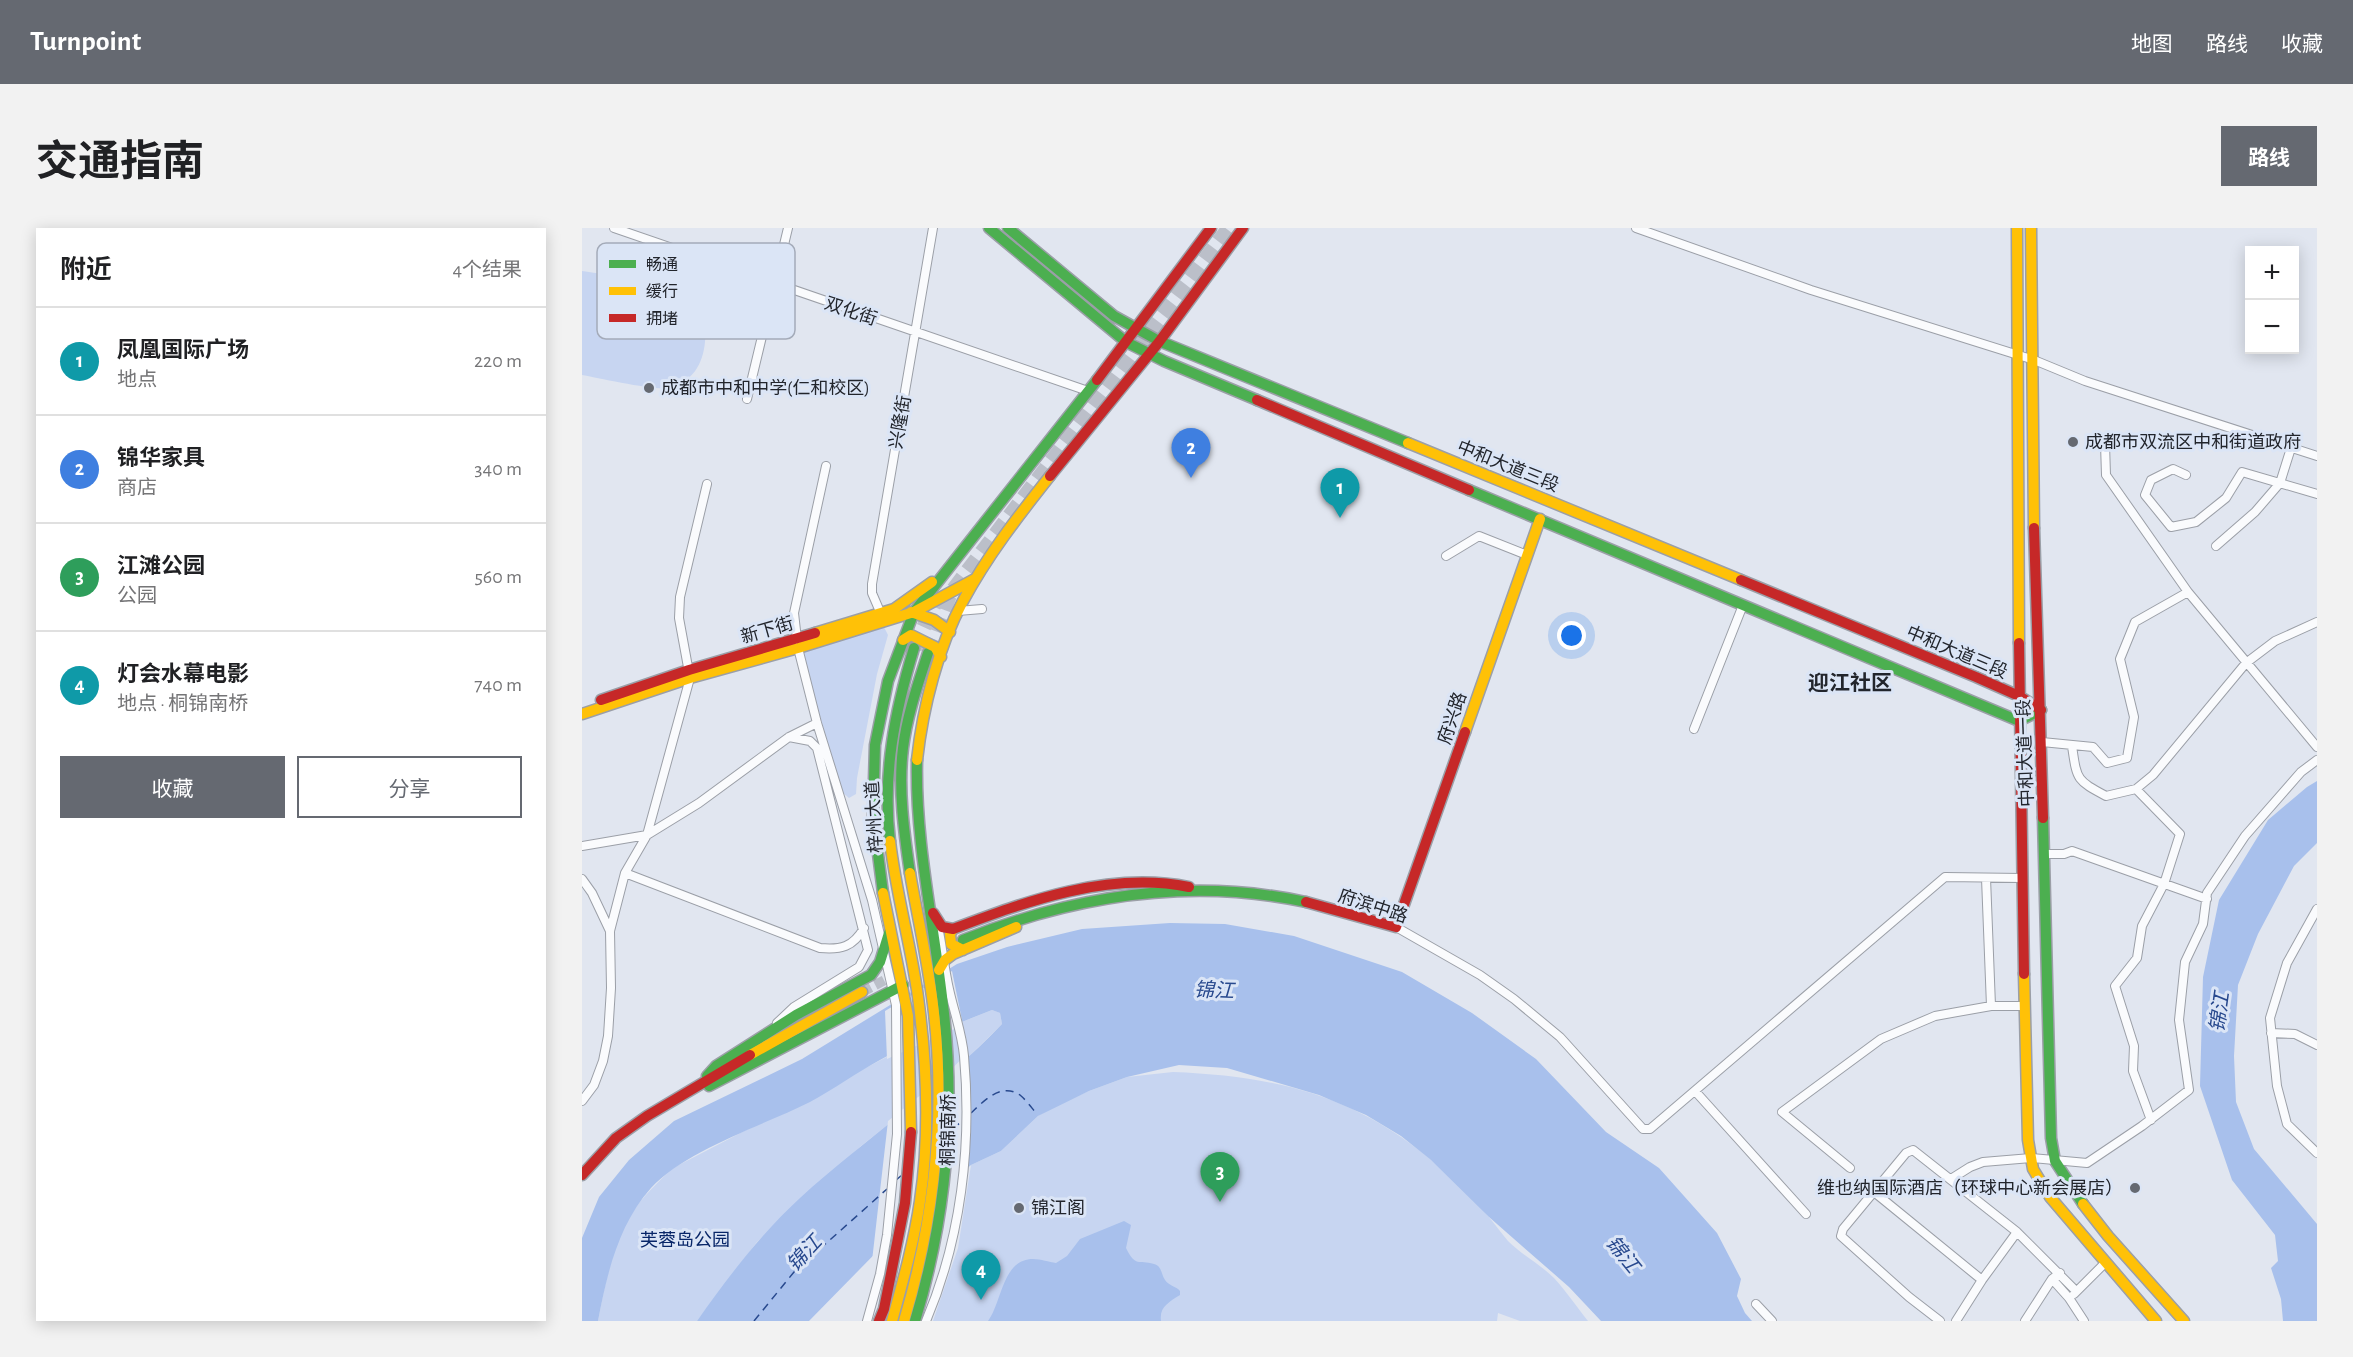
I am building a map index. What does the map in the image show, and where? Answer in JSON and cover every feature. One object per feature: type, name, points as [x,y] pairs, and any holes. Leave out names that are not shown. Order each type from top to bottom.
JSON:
[{"type":"main road","points":[[989,228],[1126,342],[1149,354],[2019,721],[2041,710]]},
{"type":"main road","name":"中和大道三段","points":[[1008,228],[1114,315],[1159,341],[2019,696],[2041,710]]},
{"type":"main road","points":[[951,566],[1126,342],[1211,228]]},
{"type":"main road","points":[[943,968],[931,910],[916,793],[917,758],[922,723],[941,657],[958,611],[976,579],[1039,488],[1149,354],[1243,228]]},
{"type":"main road","name":"中和大道一段","points":[[2017,228],[2019,721],[2026,1107],[2031,1158],[2033,1169],[2050,1197],[2156,1321]]},
{"type":"main road","name":"中和大道一段","points":[[2031,228],[2035,572],[2042,742],[2049,1106],[2055,1161],[2082,1203],[2184,1321]]},
{"type":"main road","name":"府兴路","points":[[1396,927],[1540,519]]},
{"type":"main road","name":"新下街","points":[[797,644],[894,609],[918,594],[951,566]]},
{"type":"main road","name":"桐锦南桥","points":[[879,1321],[884,1308],[886,1275],[905,1203],[911,1140],[912,1077],[908,1016],[900,989],[876,842],[872,775],[878,720],[888,681],[903,640],[914,612],[951,566]]},
{"type":"main road","name":"新下街","points":[[582,706],[914,612],[976,579]]},
{"type":"main road","points":[[894,609],[914,612],[934,620],[950,632]]},
{"type":"main road","points":[[903,640],[911,635],[935,647],[941,657]]},
{"type":"main road","name":"梓州大道","points":[[914,648],[897,701],[887,788],[888,826],[893,863],[917,985]]},
{"type":"main road","name":"梓州大道","points":[[928,653],[907,722],[902,762],[902,795],[904,830],[928,977]]},
{"type":"main road","name":"新下街","points":[[582,714],[690,674]]},
{"type":"main road","points":[[931,910],[942,927],[953,929],[1018,904],[1106,885],[1143,881],[1164,882],[1207,891]]},
{"type":"main road","name":"府滨中路","points":[[943,968],[963,945],[987,929],[1063,906],[1150,893],[1207,891],[1286,898],[1396,927]]},
{"type":"main road","points":[[582,1175],[616,1138],[647,1116],[863,992],[884,953],[890,927]]},
{"type":"main road","points":[[953,929],[950,934],[951,944],[958,949],[963,945]]},
{"type":"main road","name":"桐锦南桥","points":[[921,1285],[945,1182],[948,1143],[949,1076],[943,968]]},
{"type":"main road","name":"桐锦南桥","points":[[921,1285],[938,1143],[939,1078],[934,1012],[928,977]]},
{"type":"main road","name":"桐锦南桥","points":[[892,1321],[903,1280],[921,1184],[926,1115],[925,1071],[917,985]]},
{"type":"main road","points":[[694,1088],[716,1066],[796,1015],[863,992],[900,989]]},
{"type":"main road","points":[[904,1321],[921,1285]]},
{"type":"main road","points":[[915,1321],[921,1285]]},
{"type":"street","name":"双化街","points":[[614,228],[657,243]]},
{"type":"street","points":[[785,243],[788,228]]},
{"type":"street","name":"兴隆街","points":[[881,614],[872,592],[872,584],[933,228]]},
{"type":"street","points":[[1636,228],[1811,290],[2034,360],[2085,381],[2317,456]]},
{"type":"street","name":"双化街","points":[[795,291],[1088,391]]},
{"type":"street","points":[[747,399],[762,339]]},
{"type":"street","points":[[2104,444],[2106,475],[2188,592],[2317,747]]},
{"type":"street","points":[[2216,546],[2255,512],[2280,483],[2291,448]]},
{"type":"street","points":[[826,466],[794,613],[797,644],[817,723],[872,900],[884,953],[900,989],[896,1005],[897,1134],[887,1235],[886,1275],[867,1321]]},
{"type":"street","points":[[2186,475],[2173,469],[2151,480],[2145,495],[2171,527],[2196,522],[2226,498],[2242,472],[2317,495]]},
{"type":"street","points":[[582,1101],[594,1085],[603,1061],[608,1036],[611,988],[610,931],[625,873],[648,835],[690,674],[679,618],[680,597],[707,484]]},
{"type":"street","points":[[1446,556],[1479,536],[1527,555]]},
{"type":"street","points":[[2042,742],[2093,747],[2106,763],[2127,758],[2134,717],[2120,659],[2135,622],[2188,592]]},
{"type":"street","points":[[1694,729],[1743,605]]},
{"type":"street","points":[[958,611],[982,609]]},
{"type":"street","points":[[2072,746],[2075,768],[2082,783],[2106,796],[2136,789],[2153,775],[2246,663],[2275,640],[2317,622]]},
{"type":"street","points":[[582,846],[648,835],[699,803],[789,737],[817,723]]},
{"type":"street","points":[[762,1037],[794,1007],[859,967],[868,950],[817,748],[810,741],[789,737]]},
{"type":"street","points":[[1951,1179],[1983,1162],[2031,1158],[2087,1164],[2190,1090],[2179,1020],[2185,962],[2203,924],[2207,893],[2245,836],[2301,772],[2317,760]]},
{"type":"street","points":[[2136,789],[2180,834],[2164,884],[2142,926],[2137,958],[2115,986],[2134,1046],[2133,1071],[2151,1120]]},
{"type":"street","points":[[2044,854],[2064,854],[2072,851],[2207,899]]},
{"type":"street","points":[[625,873],[820,948],[845,948],[853,943],[864,928]]},
{"type":"street","points":[[1806,1214],[1695,1091],[1945,877],[2022,878]]},
{"type":"street","points":[[1986,878],[1991,1006]]},
{"type":"street","points":[[582,879],[592,893],[610,931]]},
{"type":"street","points":[[2317,909],[2287,963],[2270,1018],[2277,1086],[2287,1124],[2317,1153]]},
{"type":"street","points":[[937,921],[943,968]]},
{"type":"street","name":"府滨中路","points":[[1396,927],[1480,975],[1514,999],[1560,1037],[1643,1128],[1650,1129],[1655,1126],[1695,1091]]},
{"type":"street","name":"桐锦南桥","points":[[926,1321],[939,1292],[954,1238],[962,1184],[966,1103],[963,1046],[943,968]]},
{"type":"street","points":[[1850,1168],[1782,1112],[1881,1039],[1935,1016],[1991,1006],[2024,1006]]},
{"type":"street","points":[[2271,1033],[2295,1034],[2317,1045]]},
{"type":"street","points":[[1941,1321],[1909,1297],[1841,1236],[1843,1229],[1906,1153],[1913,1150],[2017,1232],[2076,1291]]},
{"type":"street","points":[[1874,1192],[1982,1280]]},
{"type":"street","points":[[1956,1321],[2017,1232]]},
{"type":"street","points":[[2069,1298],[2106,1262]]},
{"type":"street","points":[[2025,1321],[2052,1279],[2060,1273]]},
{"type":"street","points":[[2052,1279],[2069,1298],[2084,1321]]},
{"type":"street","points":[[1756,1304],[1772,1321]]},
{"type":"green space","points":[[582,271],[597,273],[597,339],[705,339],[702,358],[695,371],[684,382],[668,388],[640,386],[582,375]]},
{"type":"green space","points":[[878,626],[884,627],[888,635],[877,674],[856,794],[849,798],[842,792],[801,651]]},
{"type":"green space","name":"芙蓉岛公园","points":[[992,1010],[1000,1013],[1002,1024],[949,1076],[861,1146],[757,1242],[697,1321],[598,1321],[610,1266],[625,1225],[641,1201],[673,1168],[927,1036]]},
{"type":"green space","points":[[1173,1072],[1244,1078],[1310,1093],[1341,1104],[1401,1137],[1445,1172],[1491,1219],[1508,1241],[1554,1278],[1588,1321],[1520,1321],[1498,1313],[1497,1321],[933,1321],[958,1248],[971,1165],[1001,1151],[1038,1116],[1051,1108],[1127,1077]]},
{"type":"water","name":"锦江","points":[[2317,781],[2317,843],[2294,866],[2258,934],[2238,985],[2234,1056],[2236,1102],[2254,1149],[2317,1224],[2317,1321],[2283,1321],[2281,1299],[2271,1268],[2278,1261],[2275,1235],[2232,1180],[2200,1086],[2203,977],[2219,900],[2268,820]]},
{"type":"water","name":"锦江","points":[[1170,923],[1225,924],[1294,936],[1402,972],[1472,1013],[1536,1059],[1606,1132],[1659,1168],[1717,1233],[1741,1279],[1737,1296],[1745,1313],[1752,1321],[1601,1321],[1569,1287],[1489,1217],[1431,1160],[1401,1136],[1366,1115],[1319,1095],[1227,1068],[1179,1065],[1127,1077],[1089,1091],[1038,1116],[1001,1151],[971,1165],[911,1217],[809,1321],[697,1321],[745,1257],[785,1212],[825,1176],[954,1070],[1002,1024],[1000,1013],[992,1010],[893,1053],[810,1102],[704,1150],[666,1174],[640,1202],[622,1234],[605,1286],[598,1321],[582,1321],[582,1238],[599,1197],[629,1160],[674,1121],[802,1059],[957,964],[1007,947],[1082,929]]},
{"type":"water","points":[[1124,1221],[1131,1225],[1126,1248],[1132,1258],[1138,1262],[1157,1265],[1167,1282],[1180,1291],[1180,1295],[1163,1308],[1161,1321],[988,1321],[1004,1283],[1015,1266],[1033,1259],[1056,1263],[1067,1256],[1080,1239]]},
{"type":"pier","points":[[952,971],[963,1025],[887,1059],[885,1011]]},
{"type":"pier","points":[[967,1053],[964,1175],[913,1219],[872,1261],[888,1121],[947,1074]]},
{"type":"ferry route","points":[[971,1113],[993,1095],[1006,1091],[1020,1095],[1036,1113]]},
{"type":"ferry route","points":[[953,1129],[963,1120]]},
{"type":"ferry route","points":[[895,1181],[903,1174]]},
{"type":"ferry route","points":[[754,1321],[794,1272],[887,1189]]},
{"type":"tunnel","points":[[928,653],[950,594],[1229,228]]},
{"type":"tunnel","points":[[914,648],[941,590]]},
{"type":"tunnel","points":[[862,992],[898,973]]},
{"type":"traffic: fast","points":[[989,228],[1126,342],[1164,361],[1257,400]]},
{"type":"traffic: fast","points":[[1008,228],[1114,316],[1159,341],[1408,443]]},
{"type":"traffic: fast","points":[[883,893],[873,815],[875,745],[888,681],[914,612],[1097,380]]},
{"type":"traffic: fast","points":[[1469,490],[2019,721],[2041,710]]},
{"type":"traffic: fast","points":[[890,841],[888,792],[892,743],[901,695],[914,648]]},
{"type":"traffic: fast","points":[[910,873],[902,810],[902,763],[910,712],[928,653]]},
{"type":"traffic: fast","points":[[915,1321],[926,1282],[941,1204],[948,1125],[947,1045],[919,821],[917,760]]},
{"type":"traffic: fast","points":[[2043,818],[2051,1138],[2055,1161],[2083,1204]]},
{"type":"traffic: fast","points":[[963,940],[1047,912],[1132,895],[1175,891],[1219,891],[1306,902]]},
{"type":"traffic: fast","points":[[707,1076],[716,1066],[796,1015],[871,975],[880,962],[889,933]]},
{"type":"traffic: fast","points":[[709,1086],[903,985]]},
{"type":"traffic: slow","points":[[2017,228],[2019,643]]},
{"type":"traffic: slow","points":[[2031,228],[2034,528]]},
{"type":"traffic: slow","points":[[1408,443],[1741,580]]},
{"type":"traffic: slow","points":[[917,760],[923,719],[933,678],[954,619],[972,584],[993,552],[1050,476]]},
{"type":"traffic: slow","points":[[1465,732],[1540,519]]},
{"type":"traffic: slow","points":[[582,714],[690,678],[914,612],[975,579]]},
{"type":"traffic: slow","points":[[815,633],[894,609],[932,582]]},
{"type":"traffic: slow","points":[[911,612],[934,620],[950,632]]},
{"type":"traffic: slow","points":[[903,640],[911,635],[935,647],[941,657]]},
{"type":"traffic: slow","points":[[890,841],[918,997],[924,1048],[926,1099],[925,1151],[920,1201],[892,1321]]},
{"type":"traffic: slow","points":[[904,1321],[930,1207],[935,1169],[939,1092],[932,995],[910,873]]},
{"type":"traffic: slow","points":[[883,893],[908,1016],[911,1132]]},
{"type":"traffic: slow","points":[[939,970],[945,960],[953,954],[1016,927]]},
{"type":"traffic: slow","points":[[953,929],[950,934],[951,944],[963,950]]},
{"type":"traffic: slow","points":[[2024,974],[2028,1140],[2033,1169],[2050,1197],[2156,1321]]},
{"type":"traffic: slow","points":[[750,1055],[862,992]]},
{"type":"traffic: slow","points":[[2083,1204],[2108,1236],[2184,1321]]},
{"type":"traffic: jam","points":[[1097,380],[1211,228]]},
{"type":"traffic: jam","points":[[1050,476],[1159,342],[1243,228]]},
{"type":"traffic: jam","points":[[1257,400],[1469,490]]},
{"type":"traffic: jam","points":[[2034,528],[2043,818]]},
{"type":"traffic: jam","points":[[1741,580],[1976,677],[2019,696],[2041,710]]},
{"type":"traffic: jam","points":[[601,700],[689,670],[815,633]]},
{"type":"traffic: jam","points":[[2019,643],[2024,974]]},
{"type":"traffic: jam","points":[[1306,902],[1396,927],[1465,732]]},
{"type":"traffic: jam","points":[[933,913],[942,927],[953,929],[1039,899],[1099,886],[1159,883],[1189,887]]},
{"type":"traffic: jam","points":[[582,1175],[616,1138],[647,1116],[750,1055]]},
{"type":"traffic: jam","points":[[879,1321],[884,1309],[905,1203],[911,1132]]},
{"type":"place","name":"成都市中和中学(仁和校区)","points":[[649,388]]},
{"type":"place","name":"成都市双流区中和街道政府","points":[[2073,442]]},
{"type":"place","name":"锦华家具","points":[[1191,478]]},
{"type":"place","name":"凤凰国际广场","points":[[1340,518]]},
{"type":"place","name":"维也纳国际酒店（环球中心新会展店）","points":[[2135,1188]]},
{"type":"place","name":"江滩公园","points":[[1220,1202]]},
{"type":"place","name":"锦江阁","points":[[1019,1208]]},
{"type":"place","name":"灯会水幕电影","points":[[981,1300]]},
{"type":"district","name":"迎江社区","points":[[1850,683]]}]
